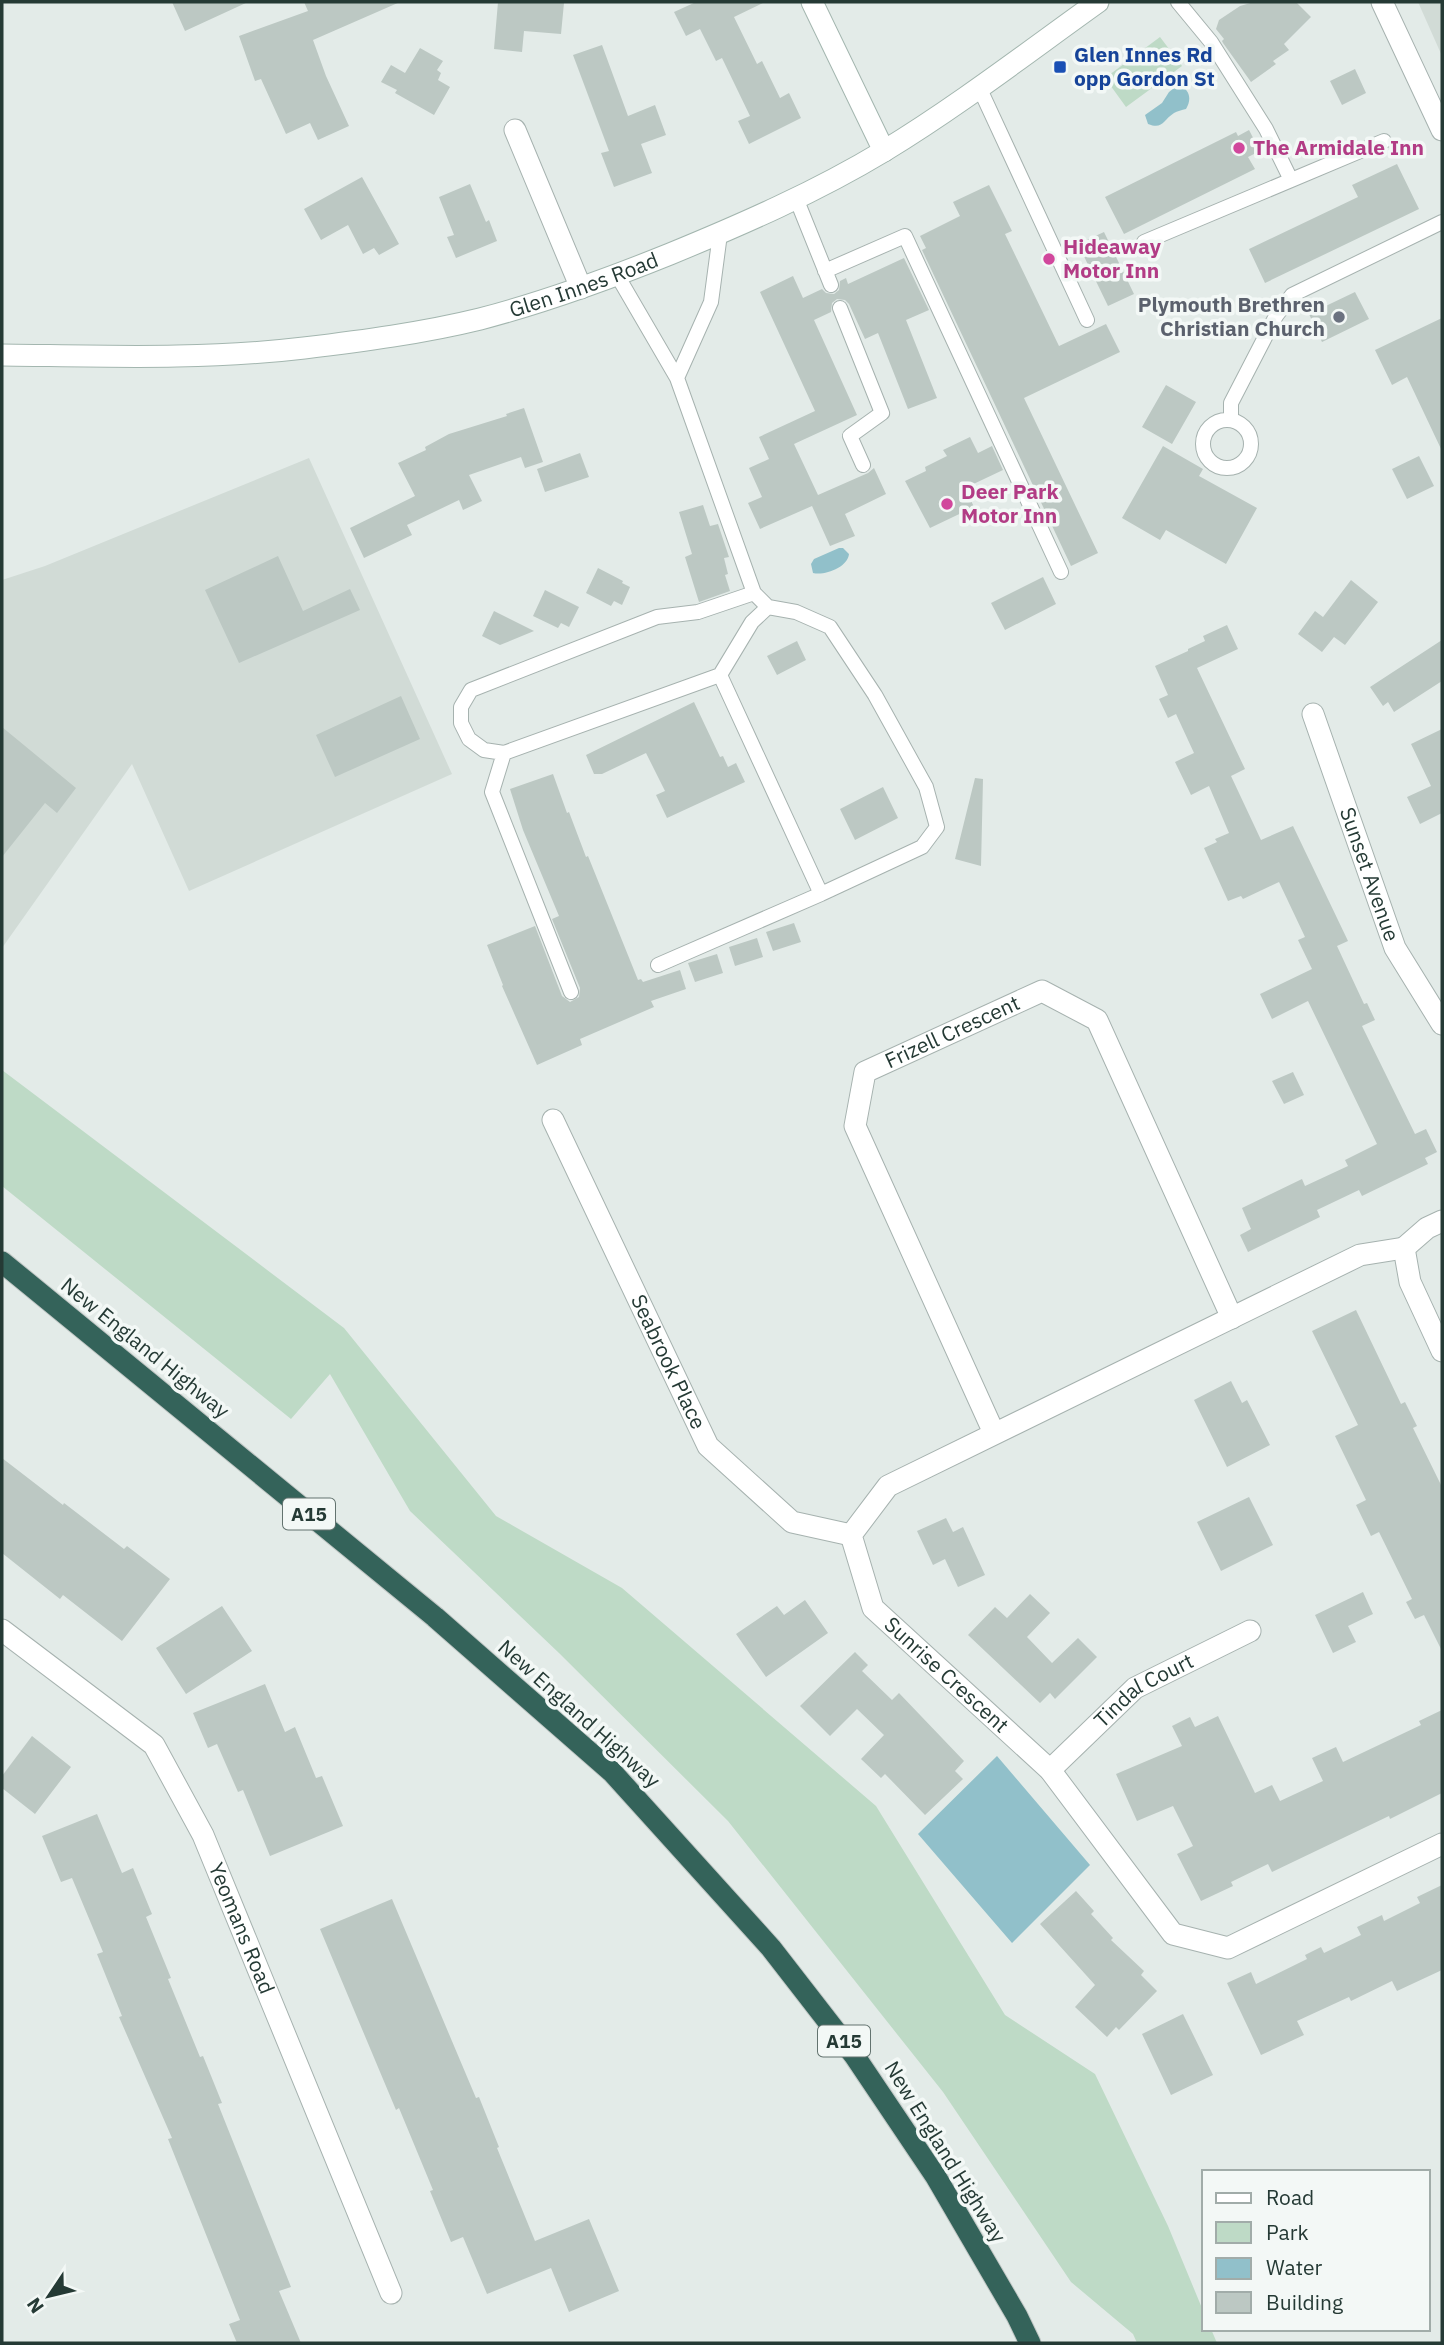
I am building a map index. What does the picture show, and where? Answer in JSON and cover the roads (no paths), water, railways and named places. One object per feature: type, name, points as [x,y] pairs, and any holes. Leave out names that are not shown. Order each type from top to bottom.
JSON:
[{"type":"highway","name":"New England Highway","points":[[2,1262],[435,1617],[612,1772],[771,1948],[854,2055],[936,2177],[1030,2343]]},
{"type":"street","points":[[812,2],[884,150]]},
{"type":"street","name":"Glen Innes Road","points":[[2,355],[182,356],[302,348],[477,319],[581,288],[720,234],[796,198],[884,150],[979,87],[1098,2]]},
{"type":"street","points":[[1382,2],[1442,130]]},
{"type":"street","points":[[515,130],[581,288]]},
{"type":"street","name":"Sunset Avenue","points":[[1313,714],[1395,948],[1442,1024]]},
{"type":"street","name":"Frizell Crescent","points":[[994,1433],[855,1126],[865,1072],[1042,991],[1097,1020],[1232,1318]]},
{"type":"street","name":"Seabrook Place","points":[[553,1120],[708,1446],[792,1522],[851,1535]]},
{"type":"street","points":[[851,1535],[888,1486],[1360,1255],[1404,1248],[1427,1228],[1442,1221]]},
{"type":"street","points":[[1404,1248],[1410,1282],[1442,1351]]},
{"type":"street","name":"Sunrise Crescent","points":[[851,1535],[873,1608],[1051,1769],[1173,1934],[1228,1948],[1442,1844]]},
{"type":"street","name":"Yeomans Road","points":[[2,1630],[154,1745],[203,1835],[391,2293]]},
{"type":"street","name":"Tindal Court","points":[[1051,1769],[1135,1688],[1250,1631]]},
{"type":"lane","points":[[1178,2],[1211,42],[1266,129],[1291,180]]},
{"type":"lane","points":[[979,87],[1087,320]]},
{"type":"lane","points":[[1144,242],[1384,141]]},
{"type":"lane","points":[[796,198],[831,285]]},
{"type":"lane","points":[[1231,420],[1231,403],[1276,316],[1292,295],[1442,222]]},
{"type":"lane","points":[[677,378],[711,302],[720,234]]},
{"type":"lane","points":[[825,271],[905,236],[1061,572]]},
{"type":"lane","points":[[617,275],[677,378],[754,593],[768,607],[796,612],[830,626],[875,695],[926,787],[937,827],[922,847],[658,965]]},
{"type":"lane","points":[[840,308],[882,414],[850,436],[863,465]]},
{"type":"lane","points":[[754,593],[698,612],[657,617],[471,690],[461,707],[461,723],[470,739],[484,750],[504,753],[720,675],[752,622],[768,607]]},
{"type":"lane","points":[[720,675],[821,894]]},
{"type":"lane","points":[[504,753],[492,792],[571,992]]},
{"type":"water","points":[[1178,85],[1189,95],[1186,109],[1174,113],[1160,125],[1148,124],[1145,115],[1162,103]]},
{"type":"water","points":[[839,548],[849,554],[845,563],[829,572],[813,573],[811,564],[814,559]]},
{"type":"water","points":[[997,1756],[1090,1865],[1012,1943],[918,1834]]},
{"type":"place","name":"Glen Innes Rd opp Gordon St","points":[[1060,67]]},
{"type":"place","name":"The Armidale Inn","points":[[1239,148]]},
{"type":"place","name":"Hideaway Motor Inn","points":[[1049,259]]},
{"type":"place","name":"Plymouth Brethren Christian Church","points":[[1339,317]]},
{"type":"place","name":"Deer Park Motor Inn","points":[[947,504]]}]
